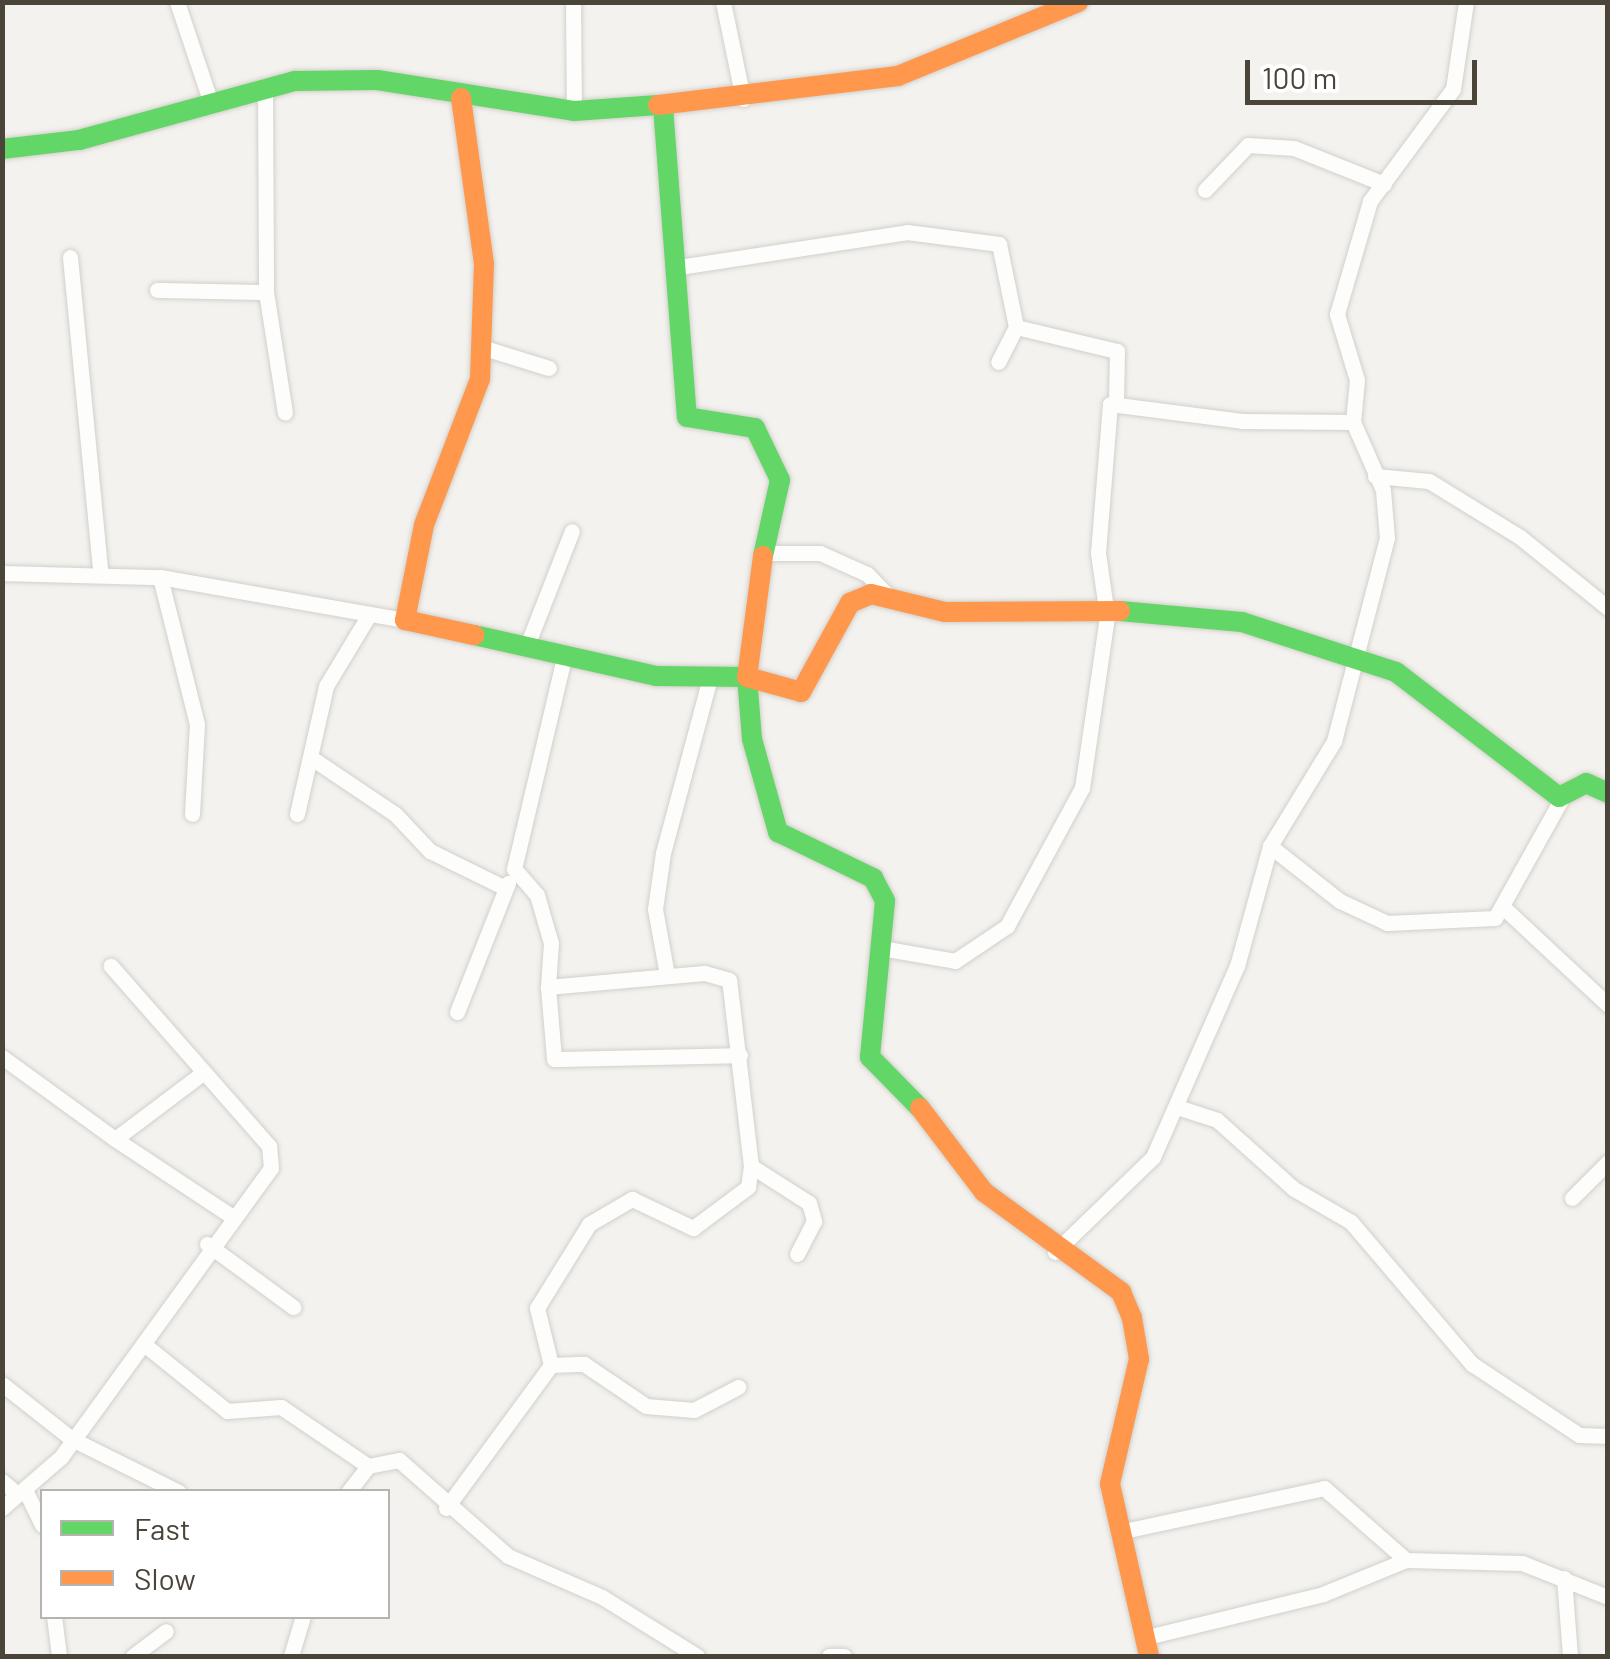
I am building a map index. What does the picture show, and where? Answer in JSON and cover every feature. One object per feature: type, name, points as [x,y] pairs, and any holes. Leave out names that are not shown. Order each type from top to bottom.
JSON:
[{"type":"street","points":[[177,2],[211,103]]},
{"type":"street","points":[[573,2],[574,111]]},
{"type":"street","points":[[722,2],[743,100]]},
{"type":"street","points":[[2,149],[79,140],[264,86],[377,80],[461,98],[574,111],[743,100],[898,76],[1078,2]]},
{"type":"street","points":[[1055,1252],[1153,1158],[1238,966],[1270,846],[1334,741],[1388,538],[1375,476],[1353,422],[1357,380],[1336,314],[1365,211],[1453,90],[1466,2]]},
{"type":"street","points":[[264,86],[266,292],[285,413]]},
{"type":"street","points":[[405,620],[424,525],[478,401],[484,264],[461,98]]},
{"type":"street","points":[[662,107],[679,267],[687,417],[755,428],[780,480],[769,553],[747,632],[752,739],[778,832],[873,878],[889,914],[888,948],[864,1042],[870,1057],[944,1133],[984,1192],[1055,1252],[1121,1292],[1139,1338],[1113,1446],[1119,1532],[1146,1647],[1323,1594],[1406,1560],[1456,1555],[1564,1578],[1608,1597]]},
{"type":"street","points":[[1205,190],[1248,145],[1294,148],[1384,184]]},
{"type":"street","points":[[679,267],[908,232],[999,244],[1016,328],[998,362]]},
{"type":"street","points":[[70,256],[100,570]]},
{"type":"street","points":[[157,290],[266,292]]},
{"type":"street","points":[[888,948],[955,962],[1007,926],[1082,788],[1108,616],[1098,553],[1107,415],[1116,402],[1117,351],[1016,328]]},
{"type":"street","points":[[481,347],[549,368]]},
{"type":"street","points":[[1116,402],[1242,422],[1353,422]]},
{"type":"street","points":[[1375,476],[1429,481],[1520,536],[1608,608]]},
{"type":"street","points":[[528,644],[572,531]]},
{"type":"street","points":[[769,553],[820,553],[867,574],[890,596],[945,612],[1012,606],[1108,616],[1145,608],[1242,622],[1396,672],[1457,710],[1551,792],[1565,793],[1586,783],[1608,793]]},
{"type":"street","points":[[2,573],[100,570],[160,577],[367,618],[405,620],[528,644],[656,676],[747,677],[801,692],[850,604],[890,596]]},
{"type":"street","points":[[160,577],[197,724],[192,814]]},
{"type":"street","points":[[297,814],[316,760],[326,686],[367,618]]},
{"type":"street","points":[[457,1012],[508,882],[564,653]]},
{"type":"street","points":[[667,975],[656,909],[660,872],[710,676]]},
{"type":"street","points":[[316,760],[396,814],[430,850],[537,895],[551,943],[548,987],[554,1059],[740,1055]]},
{"type":"street","points":[[1270,846],[1340,901],[1387,923],[1495,918],[1565,793]]},
{"type":"street","points":[[1503,907],[1608,1005]]},
{"type":"street","points":[[2,1508],[22,1493],[72,1439],[145,1345],[208,1244],[272,1157],[111,966]]},
{"type":"street","points":[[548,987],[667,975],[729,980],[751,1166],[748,1187],[693,1228],[632,1199],[590,1224],[536,1308],[551,1364]]},
{"type":"street","points":[[2,1057],[230,1215]]},
{"type":"street","points":[[116,1138],[200,1076]]},
{"type":"street","points":[[1177,1107],[1217,1120],[1294,1189],[1351,1222],[1472,1364],[1579,1435],[1608,1436]]},
{"type":"street","points":[[1572,1198],[1608,1162]]},
{"type":"street","points":[[751,1166],[809,1203],[814,1221],[798,1254]]},
{"type":"street","points":[[208,1244],[293,1307]]},
{"type":"street","points":[[145,1345],[227,1411],[281,1407],[368,1466]]},
{"type":"street","points":[[551,1364],[584,1364],[646,1406],[694,1410],[738,1387]]},
{"type":"street","points":[[446,1508],[551,1364]]},
{"type":"street","points":[[5,1393],[72,1439],[173,1489]]},
{"type":"street","points":[[350,1489],[368,1466],[399,1460],[446,1508],[508,1556],[602,1598],[697,1656]]},
{"type":"street","points":[[2,1481],[22,1493],[40,1522]]},
{"type":"street","points":[[1119,1532],[1324,1488],[1406,1560]]},
{"type":"street","points":[[1564,1578],[1570,1656]]},
{"type":"street","points":[[54,1619],[59,1656]]},
{"type":"street","points":[[291,1656],[303,1619]]},
{"type":"street","points":[[133,1656],[166,1631]]},
{"type":"street","points":[[829,1656],[844,1656]]},
{"type":"traffic: fast","points":[[2,149],[79,140],[295,81],[377,80],[574,111],[658,105]]},
{"type":"traffic: fast","points":[[663,107],[687,417],[755,428],[780,480],[763,556]]},
{"type":"traffic: fast","points":[[1120,611],[1242,622],[1396,672],[1559,797],[1586,783],[1608,793]]},
{"type":"traffic: fast","points":[[474,635],[656,676],[747,677],[752,739],[778,832],[873,878],[885,901],[870,1057],[920,1108]]},
{"type":"traffic: slow","points":[[658,105],[898,76],[1078,2]]},
{"type":"traffic: slow","points":[[461,98],[484,264],[480,379],[424,525],[405,620],[474,635]]},
{"type":"traffic: slow","points":[[763,556],[747,677],[801,692],[850,603],[871,594],[945,612],[1120,611]]},
{"type":"traffic: slow","points":[[920,1108],[984,1192],[1121,1292],[1132,1318],[1139,1359],[1110,1484],[1149,1656]]}]
